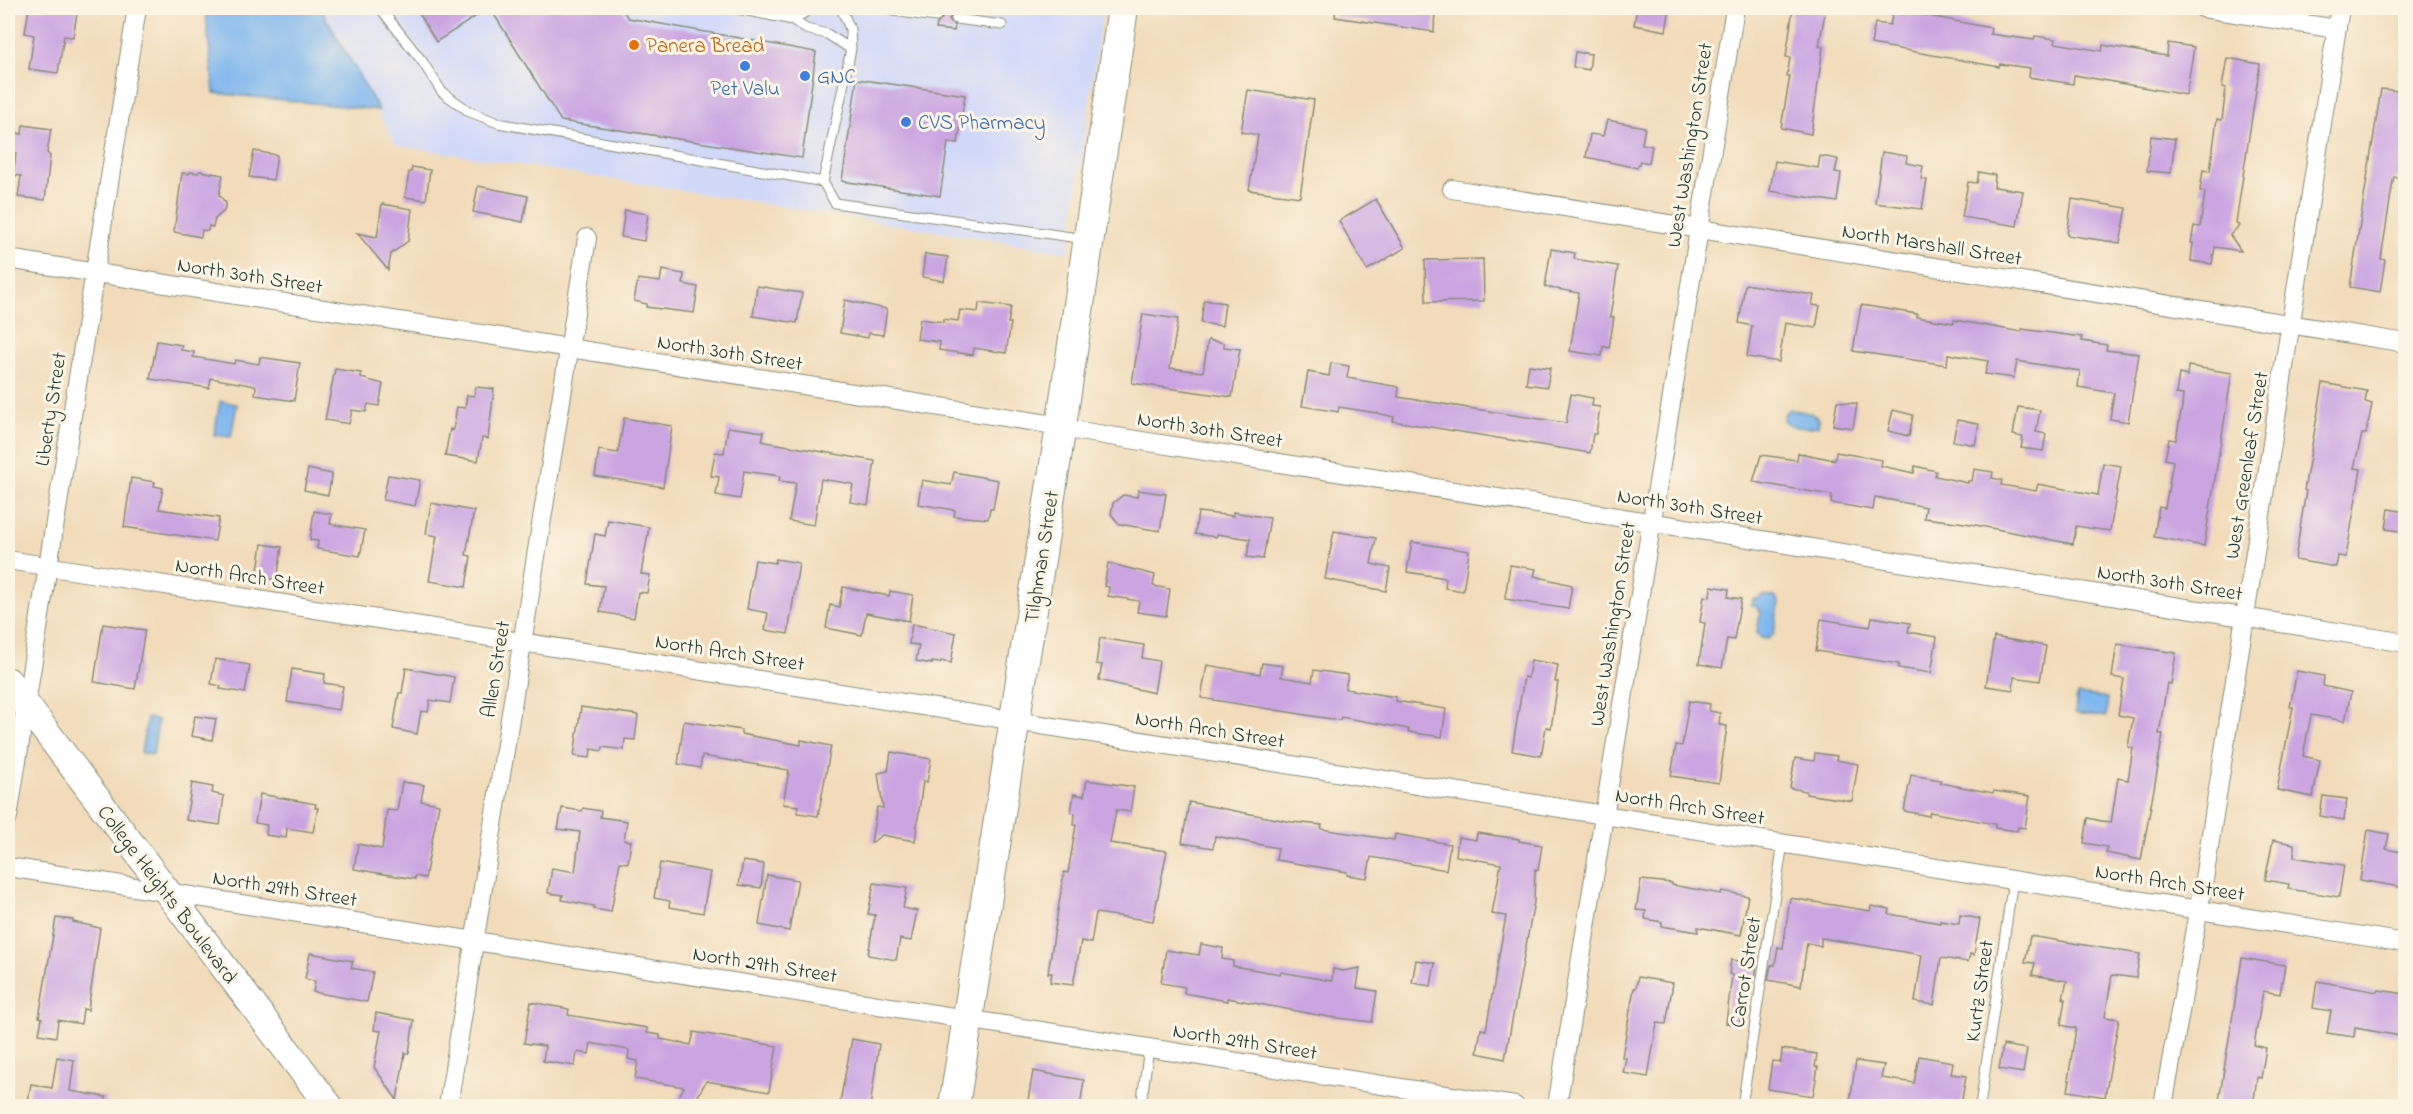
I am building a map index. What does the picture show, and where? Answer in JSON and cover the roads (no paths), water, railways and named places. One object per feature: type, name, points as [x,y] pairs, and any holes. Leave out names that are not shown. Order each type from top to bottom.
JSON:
[{"type":"main road","name":"Tilghman Street","points":[[954,1107],[1016,721],[1123,8]]},
{"type":"street","name":"Liberty Street","points":[[8,817],[137,8]]},
{"type":"street","name":"West Washington Street","points":[[1557,1107],[1735,8]]},
{"type":"street","points":[[2203,8],[2337,29]]},
{"type":"street","name":"West Greenleaf Street","points":[[2163,1107],[2199,910],[2340,8]]},
{"type":"street","name":"North Marshall Street","points":[[1452,189],[2406,343]]},
{"type":"street","name":"Allen Street","points":[[448,1107],[587,238]]},
{"type":"street","name":"North 30th Street","points":[[8,259],[2406,643]]},
{"type":"street","name":"North Arch Street","points":[[8,560],[2406,943]]},
{"type":"street","name":"College Heights Boulevard","points":[[8,681],[329,1107]]},
{"type":"street","name":"North 29th Street","points":[[8,867],[1515,1107]]},
{"type":"lane","points":[[380,8],[422,61],[442,92],[470,112],[498,123],[823,182]]},
{"type":"lane","points":[[733,8],[793,20],[806,29],[827,34],[851,49]]},
{"type":"lane","points":[[793,20],[812,8]]},
{"type":"lane","points":[[841,8],[850,28],[851,49],[823,182],[835,203],[1089,240]]},
{"type":"lane","points":[[890,8],[893,11],[936,17]]},
{"type":"lane","points":[[956,19],[1002,25]]},
{"type":"lane","name":"Carrot Street","points":[[1742,1107],[1783,843]]},
{"type":"lane","name":"Kurtz Street","points":[[1980,1107],[2013,880]]},
{"type":"lane","points":[[1140,1107],[1149,1048]]},
{"type":"water","points":[[207,8],[320,8],[379,110],[214,93]]},
{"type":"water","points":[[220,401],[237,404],[231,437],[214,435]]},
{"type":"water","points":[[1789,409],[1813,414],[1819,420],[1818,426],[1800,428],[1787,423],[1783,420]]},
{"type":"water","points":[[1762,595],[1775,597],[1779,602],[1774,634],[1768,639],[1761,638],[1757,633],[1760,612],[1756,606],[1752,606],[1753,599]]},
{"type":"water","points":[[2077,694],[2108,698],[2106,717],[2075,713]]},
{"type":"water","points":[[147,718],[158,720],[153,755],[141,753]]},
{"type":"place","name":"Panera Bread","points":[[634,45]]},
{"type":"place","name":"Pet Valu","points":[[745,66]]},
{"type":"place","name":"GNC","points":[[805,76]]},
{"type":"place","name":"CVS Pharmacy","points":[[906,122]]}]
